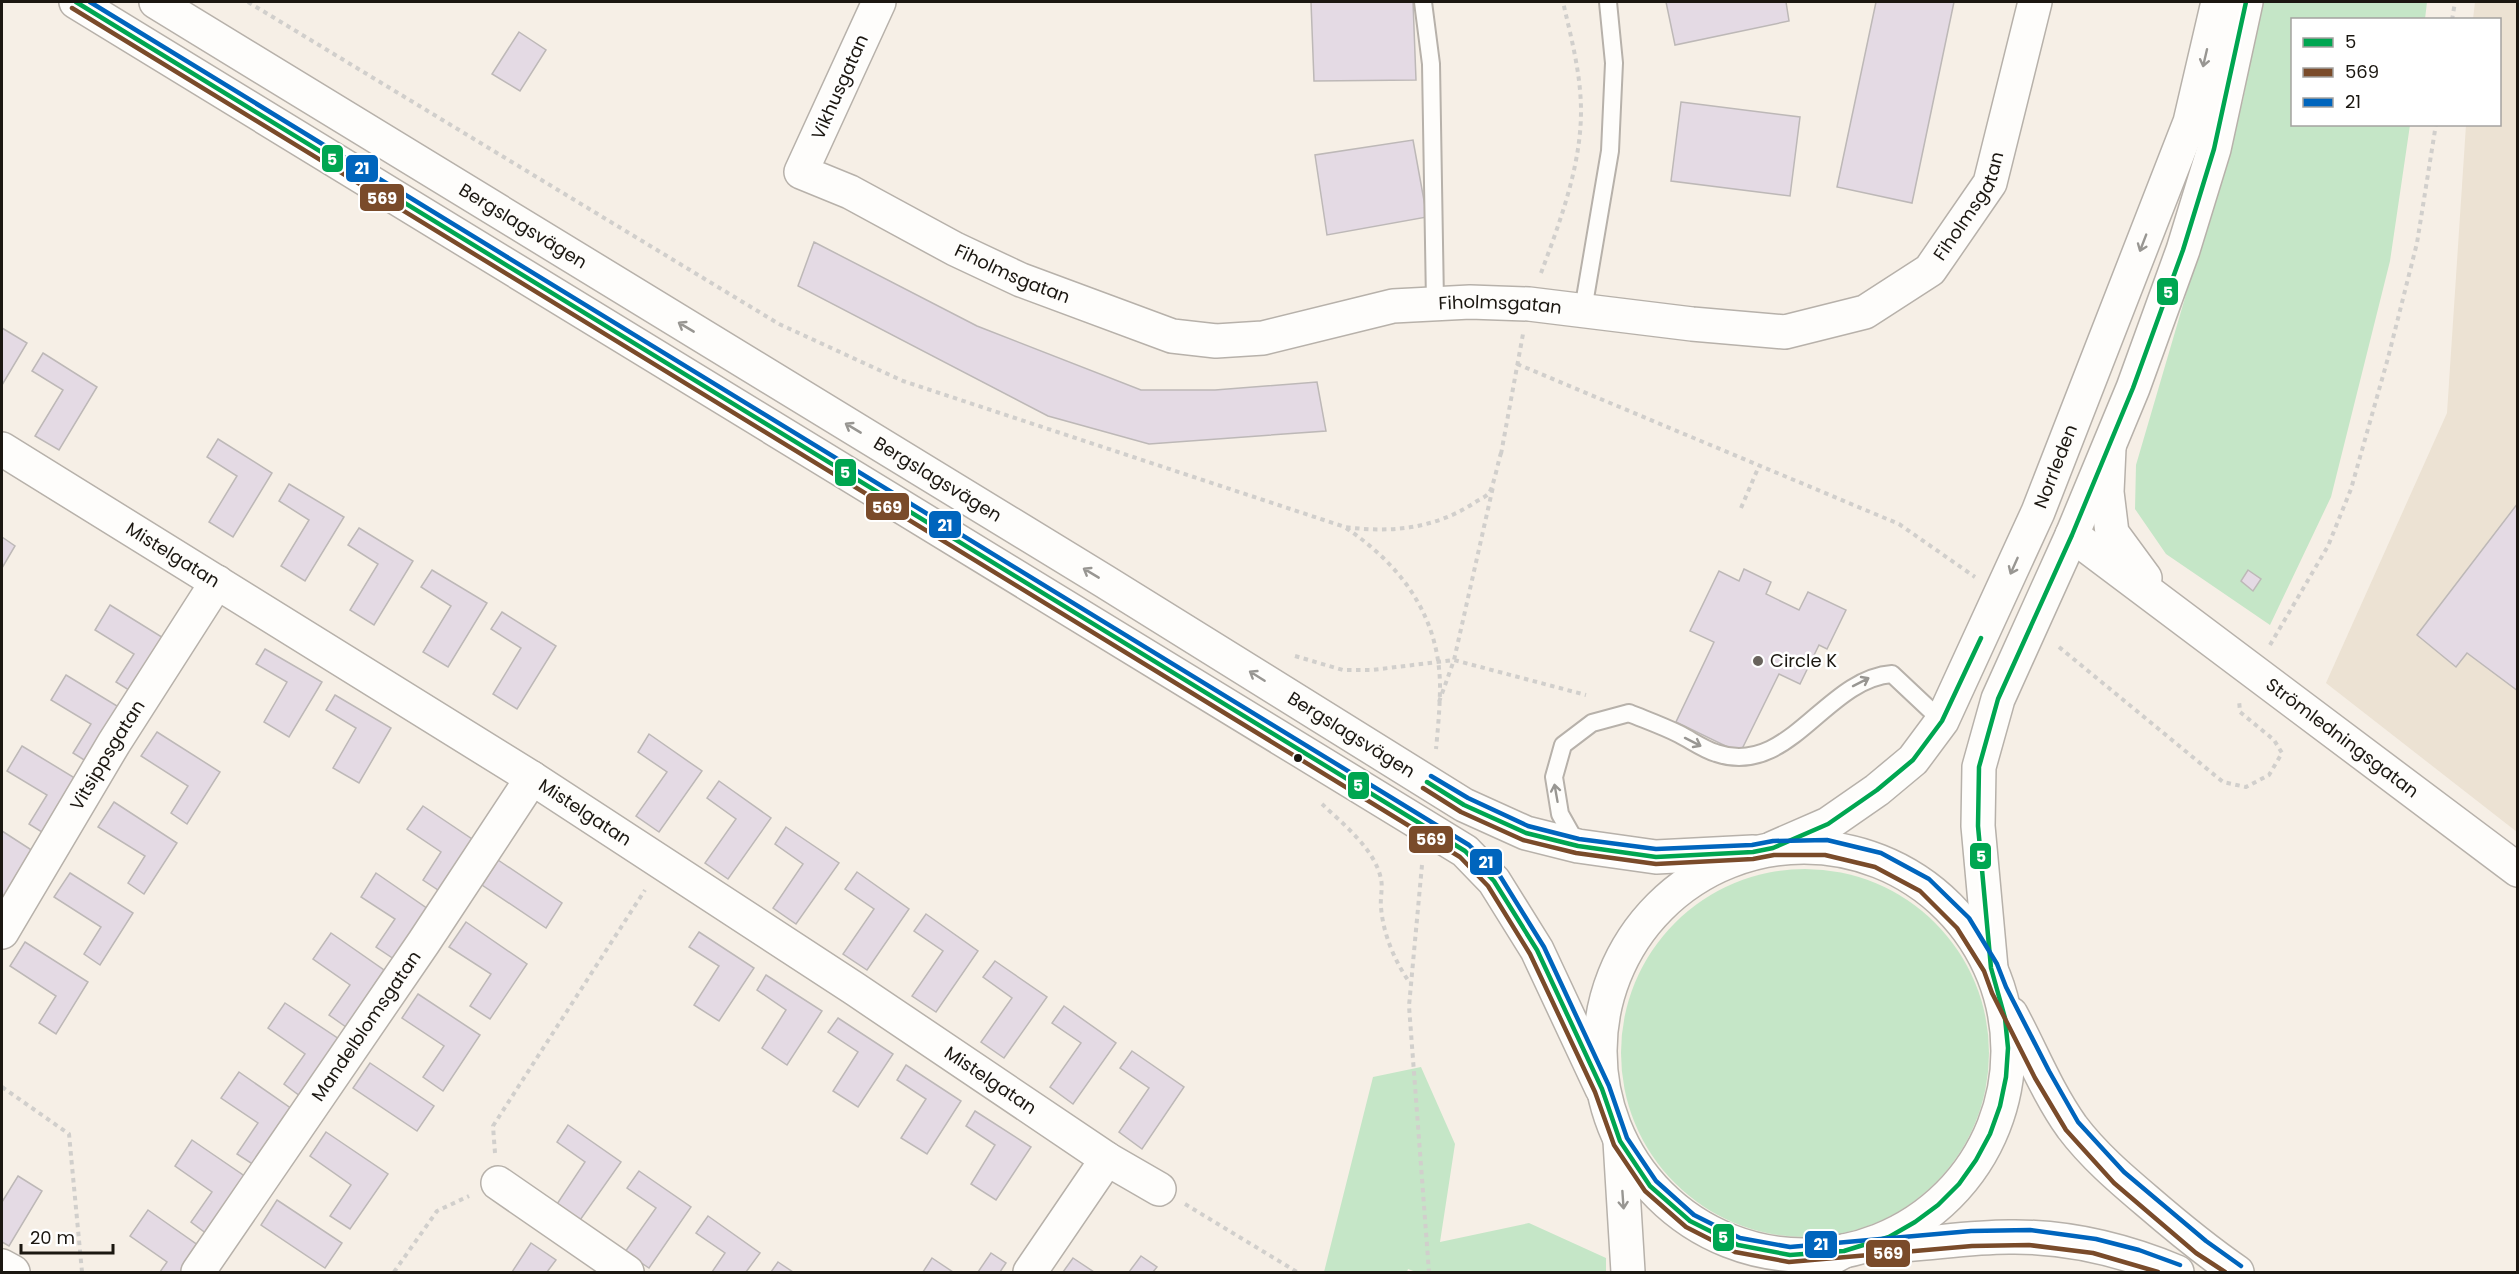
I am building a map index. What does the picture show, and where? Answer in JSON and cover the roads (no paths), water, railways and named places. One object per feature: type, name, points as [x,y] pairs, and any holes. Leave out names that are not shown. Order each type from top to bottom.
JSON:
[{"type":"main road","points":[[76,2],[1465,851],[1494,881],[1538,950],[1602,1089],[1620,1141],[1650,1186],[1690,1221],[1738,1245],[1790,1255],[2010,1237],[2074,1241],[2134,1256],[2177,1272]]},
{"type":"main road","name":"Bergslagsvägen","points":[[156,2],[1104,581],[1464,805],[1526,833],[1578,846],[1656,857],[1826,847],[1878,860],[1924,885],[1963,923],[1995,979]]},
{"type":"main road","name":"Vikhusgatan","points":[[801,172],[879,2]]},
{"type":"main road","name":"Fiholmsgatan","points":[[801,172],[849,192],[955,249],[1021,280],[1172,336],[1216,341],[1263,338],[1393,306],[1436,302],[1529,304],[1692,324],[1785,332],[1865,312],[1930,270],[1990,183],[2035,2]]},
{"type":"main road","name":"Norrleden","points":[[1602,1089],[1599,1038],[1609,987],[1630,941],[1663,901],[1705,871],[1828,824],[1878,790],[1913,760],[1942,722],[2038,512],[2190,122],[2218,2]]},
{"type":"main road","points":[[1806,1272],[1852,1249],[1889,1237],[1915,1222],[1938,1204],[1959,1184],[1977,1160],[2000,1106],[2006,1077],[2008,1048],[2005,1018],[1995,979],[1978,826],[1979,767],[1998,699],[2072,536],[2133,388],[2179,261],[2214,149],[2246,2]]},
{"type":"main road","name":"Strömledningsgatan","points":[[2109,446],[2107,492],[2112,532],[2166,606]]},
{"type":"main road","name":"Mistelgatan","points":[[2,449],[532,778],[855,988],[1107,1159],[1160,1189]]},
{"type":"main road","name":"Strömledningsgatan","points":[[2038,512],[2253,670],[2517,870]]},
{"type":"main road","name":"Vitsippsgatan","points":[[2,932],[114,743],[217,582]]},
{"type":"main road","name":"Mandelblomsgatan","points":[[198,1272],[532,778]]},
{"type":"main road","points":[[1995,979],[2042,1075],[2072,1126],[2119,1178],[2201,1247],[2237,1272]]},
{"type":"main road","points":[[1620,1141],[1628,1272]]},
{"type":"main road","points":[[1030,1272],[1107,1159]]},
{"type":"main road","points":[[498,1183],[627,1272]]},
{"type":"main road","points":[[2,1266],[13,1272]]},
{"type":"lane","points":[[1423,2],[1431,64],[1436,302]]},
{"type":"lane","points":[[1583,310],[1610,151],[1614,63],[1608,2]]},
{"type":"lane","points":[[1578,846],[1560,814],[1554,777],[1563,745],[1592,723],[1629,713],[1717,753],[1749,757],[1785,742],[1846,690],[1875,675],[1892,674],[1942,722]]},
{"type":"place","name":"Circle K","points":[[1758,661]]}]
